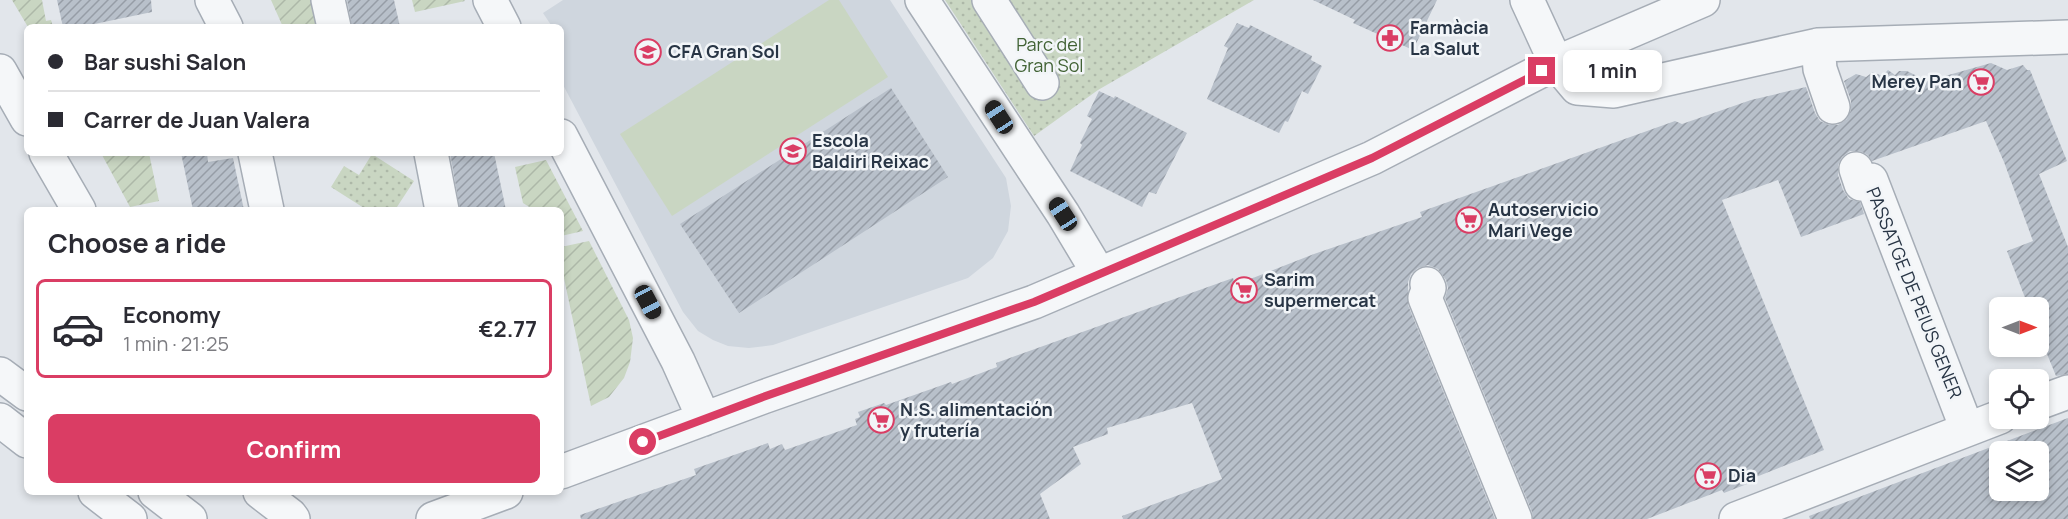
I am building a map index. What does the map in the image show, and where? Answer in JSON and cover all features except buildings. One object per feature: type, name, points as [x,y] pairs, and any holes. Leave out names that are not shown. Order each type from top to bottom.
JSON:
[{"type":"street","points":[[212,0],[224,24]]},
{"type":"street","points":[[328,0],[333,24]]},
{"type":"street","points":[[490,0],[502,24]]},
{"type":"street","points":[[922,0],[1063,214],[1099,274]]},
{"type":"street","points":[[989,0],[1042,83]]},
{"type":"street","points":[[1527,0],[1556,63],[1577,88],[1614,91],[1818,45],[2068,37]]},
{"type":"street","points":[[564,471],[1034,302],[1372,158],[1556,63],[1703,0]]},
{"type":"street","points":[[1818,45],[1820,69],[1833,106]]},
{"type":"street","points":[[0,71],[24,114]]},
{"type":"street","points":[[564,142],[678,361],[704,419]]},
{"type":"street","points":[[48,156],[77,207]]},
{"type":"street","points":[[256,156],[266,207]]},
{"type":"street","points":[[432,156],[441,207]]},
{"type":"street","name":"PASSATGE DE PEIUS GENER","points":[[1865,178],[1967,429]]},
{"type":"street","points":[[1426,291],[1515,519]]},
{"type":"street","points":[[0,374],[24,392]]},
{"type":"street","points":[[2049,399],[2068,392]]},
{"type":"street","points":[[0,420],[24,439]]},
{"type":"street","points":[[1736,519],[1989,421]]},
{"type":"street","points":[[98,495],[130,519]]},
{"type":"street","points":[[159,495],[190,519]]},
{"type":"street","points":[[264,495],[293,519]]},
{"type":"street","points":[[433,519],[498,495]]},
{"type":"shaded area","name":"Escola Baldiri Reixac","points":[[563,0],[890,0],[1006,178],[1011,206],[1008,231],[993,258],[968,278],[773,345],[749,348],[728,346],[713,340],[698,331],[683,312],[564,87],[564,24],[550,24],[543,13]]},
{"type":"green space","points":[[12,0],[42,0],[46,21],[51,20],[52,24],[26,24]]},
{"type":"green space","points":[[271,0],[328,0],[333,24],[282,24]]},
{"type":"green space","points":[[412,0],[464,0],[465,1],[415,12]]},
{"type":"green space","points":[[829,0],[839,0],[888,77],[672,216],[620,134]]},
{"type":"green space","name":"Parc del Gran Sol","points":[[945,0],[1254,0],[1098,90],[1034,136]]},
{"type":"green space","points":[[103,156],[150,156],[159,201],[130,207]]},
{"type":"green space","points":[[371,156],[375,156],[414,181],[397,207],[362,207],[331,187],[344,166],[359,175]]},
{"type":"green space","points":[[546,160],[583,231],[564,235],[564,207],[529,207],[523,203],[515,167]]},
{"type":"green space","points":[[589,241],[629,320],[633,338],[630,362],[624,378],[609,397],[591,406],[564,278],[564,246]]},
{"type":"place","name":"Farmàcia La Salut","points":[[1390,38]]},
{"type":"place","name":"CFA Gran Sol","points":[[648,52]]},
{"type":"place","name":"Merey Pan","points":[[1981,82]]},
{"type":"place","name":"Escola Baldiri Reixac","points":[[793,151]]},
{"type":"place","name":"Autoservicio Mari Vege","points":[[1469,220]]},
{"type":"place","name":"Sarim supermercat","points":[[1244,290]]},
{"type":"place","name":"N.S. alimentación y frutería","points":[[881,420]]},
{"type":"place","name":"Dia","points":[[1708,476]]},
{"type":"route","points":[[643,442],[763,397],[1034,302],[1372,158],[1542,71]]}]
